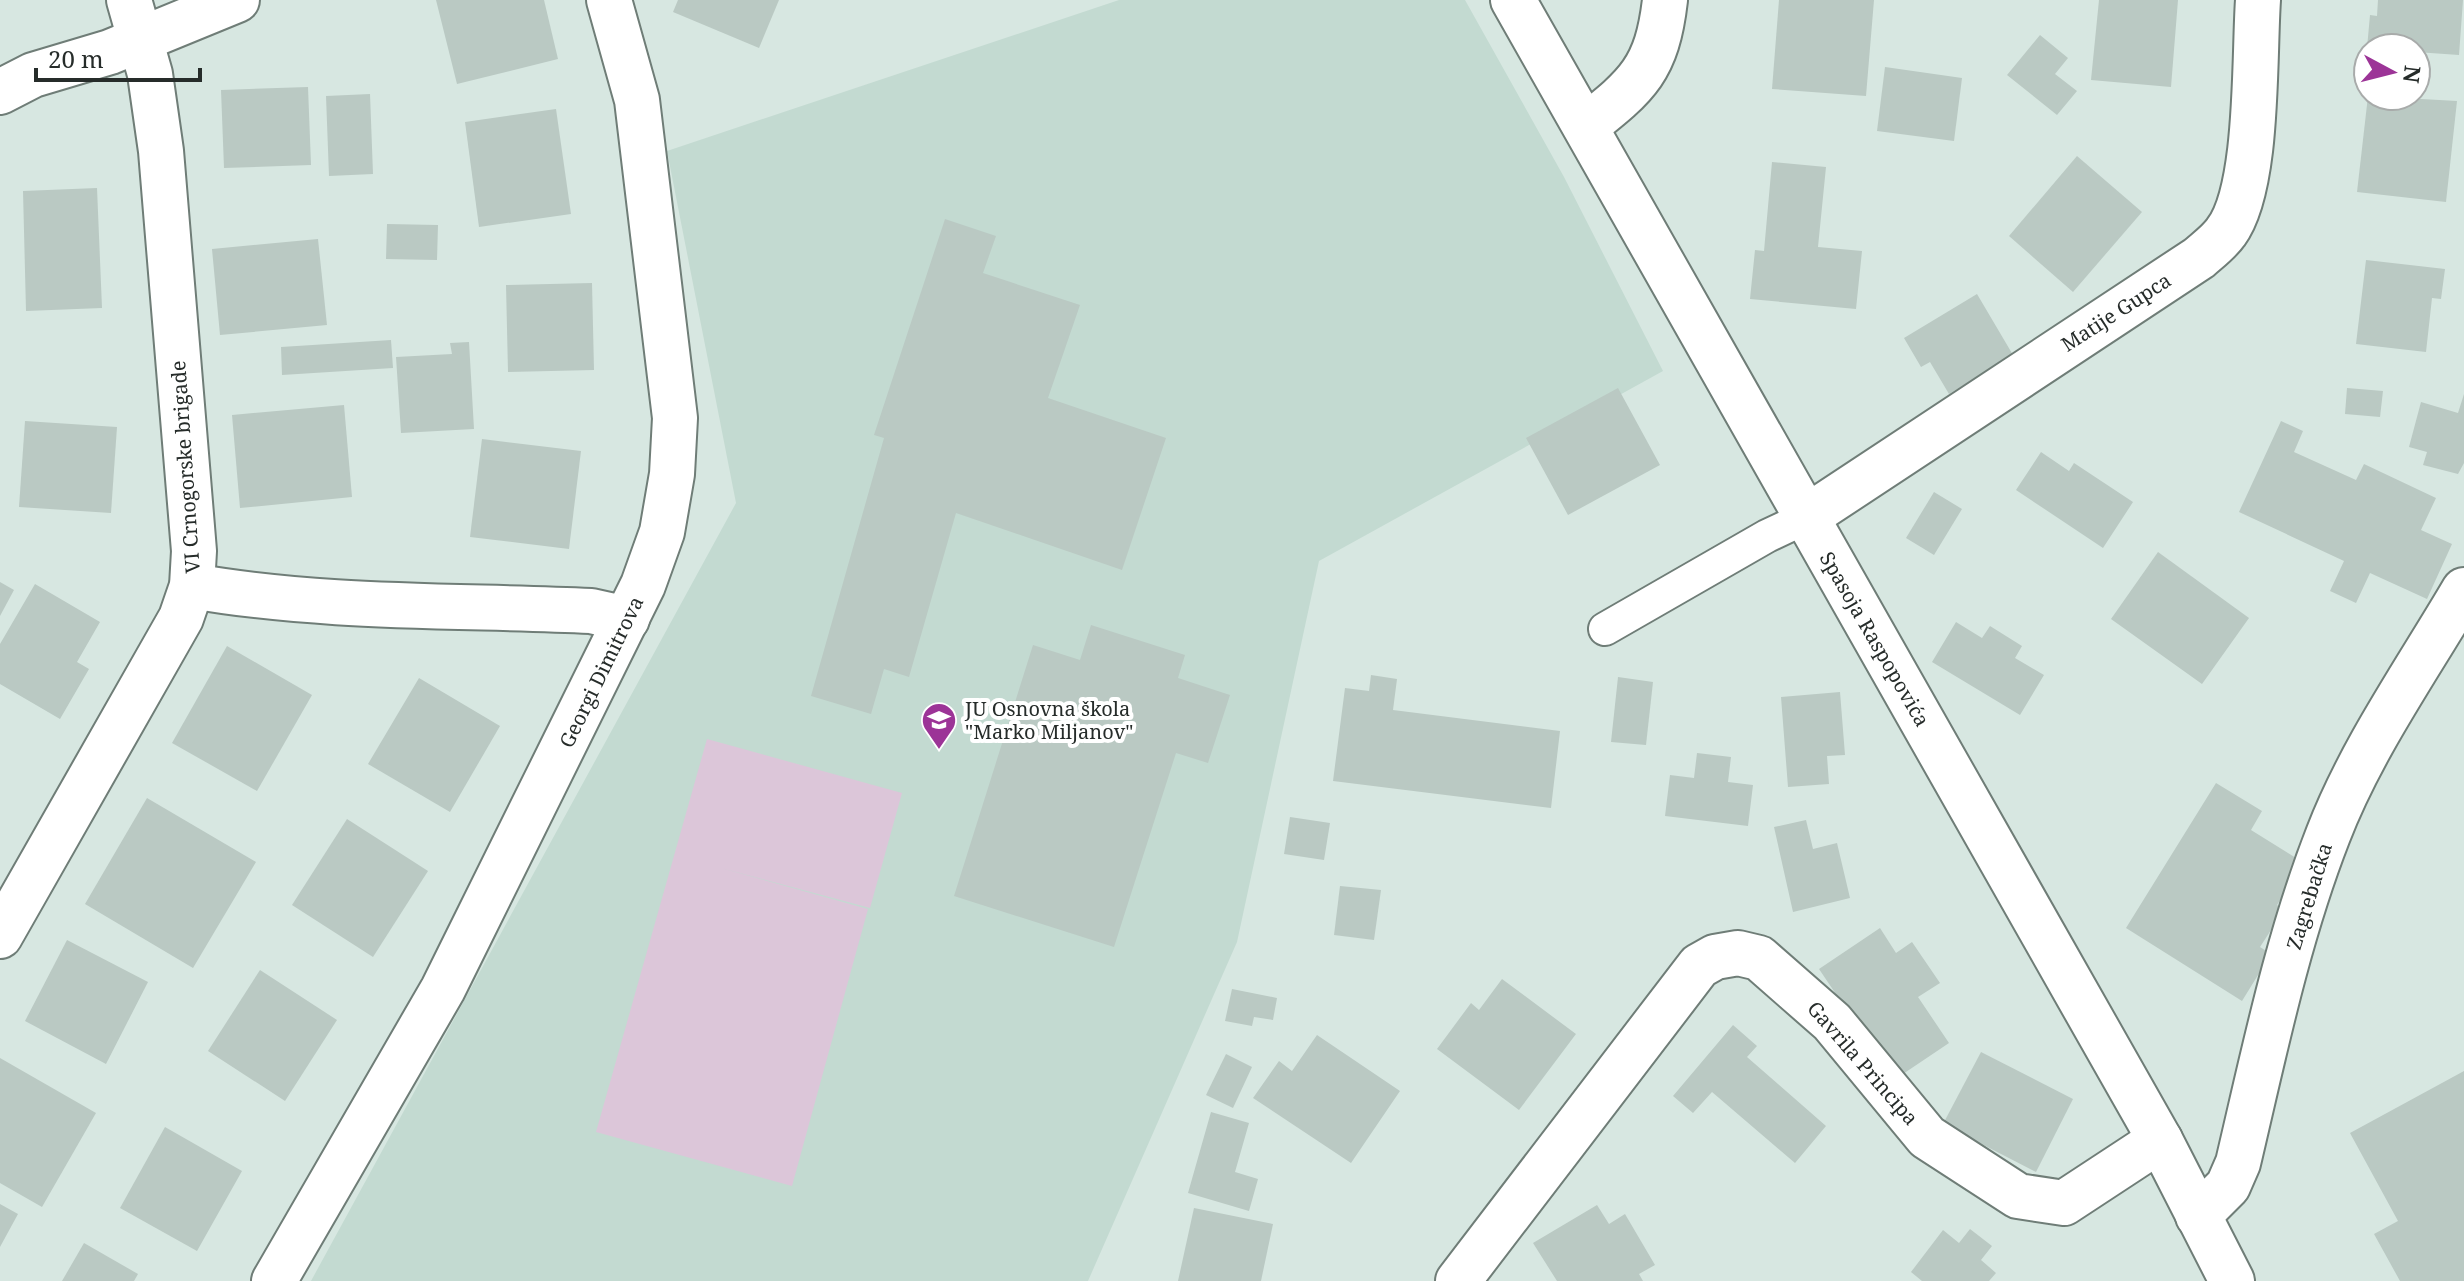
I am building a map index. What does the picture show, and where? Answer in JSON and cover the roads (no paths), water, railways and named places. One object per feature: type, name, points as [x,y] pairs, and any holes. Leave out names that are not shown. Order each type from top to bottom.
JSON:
[{"type":"street","points":[[0,92],[135,20],[237,0]]},
{"type":"street","name":"Georgi Dimitrova","points":[[274,1281],[443,989],[627,619],[662,532],[672,474],[675,418],[637,100],[609,0]]},
{"type":"street","name":"Spasoja Raspopovića","points":[[1513,0],[2160,1140],[2232,1281]]},
{"type":"street","points":[[1586,126],[1633,89],[1643,74],[1659,36],[1665,0]]},
{"type":"street","name":"Matije Gupca","points":[[1805,518],[2199,258],[2226,232],[2241,201],[2248,156],[2258,0]]},
{"type":"street","name":"VI Crnogorske brigade","points":[[0,936],[181,618],[192,586],[194,551],[161,151],[135,20]]},
{"type":"street","points":[[192,586],[304,598],[591,611],[627,619]]},
{"type":"street","name":"Zagrebačka","points":[[2198,1216],[2228,1186],[2238,1163],[2289,958],[2328,834],[2364,761],[2464,590]]},
{"type":"street","name":"Gavrila Principa","points":[[1458,1281],[1699,966],[1715,957],[1738,953],[1759,958],[1832,1022],[1927,1137],[2018,1196],[2064,1203],[2160,1140]]},
{"type":"lane","points":[[1605,629],[1767,536],[1805,518]]},
{"type":"place","name":"JU Osnovna škola \"Marko Miljanov\"","points":[[939,751]]}]
